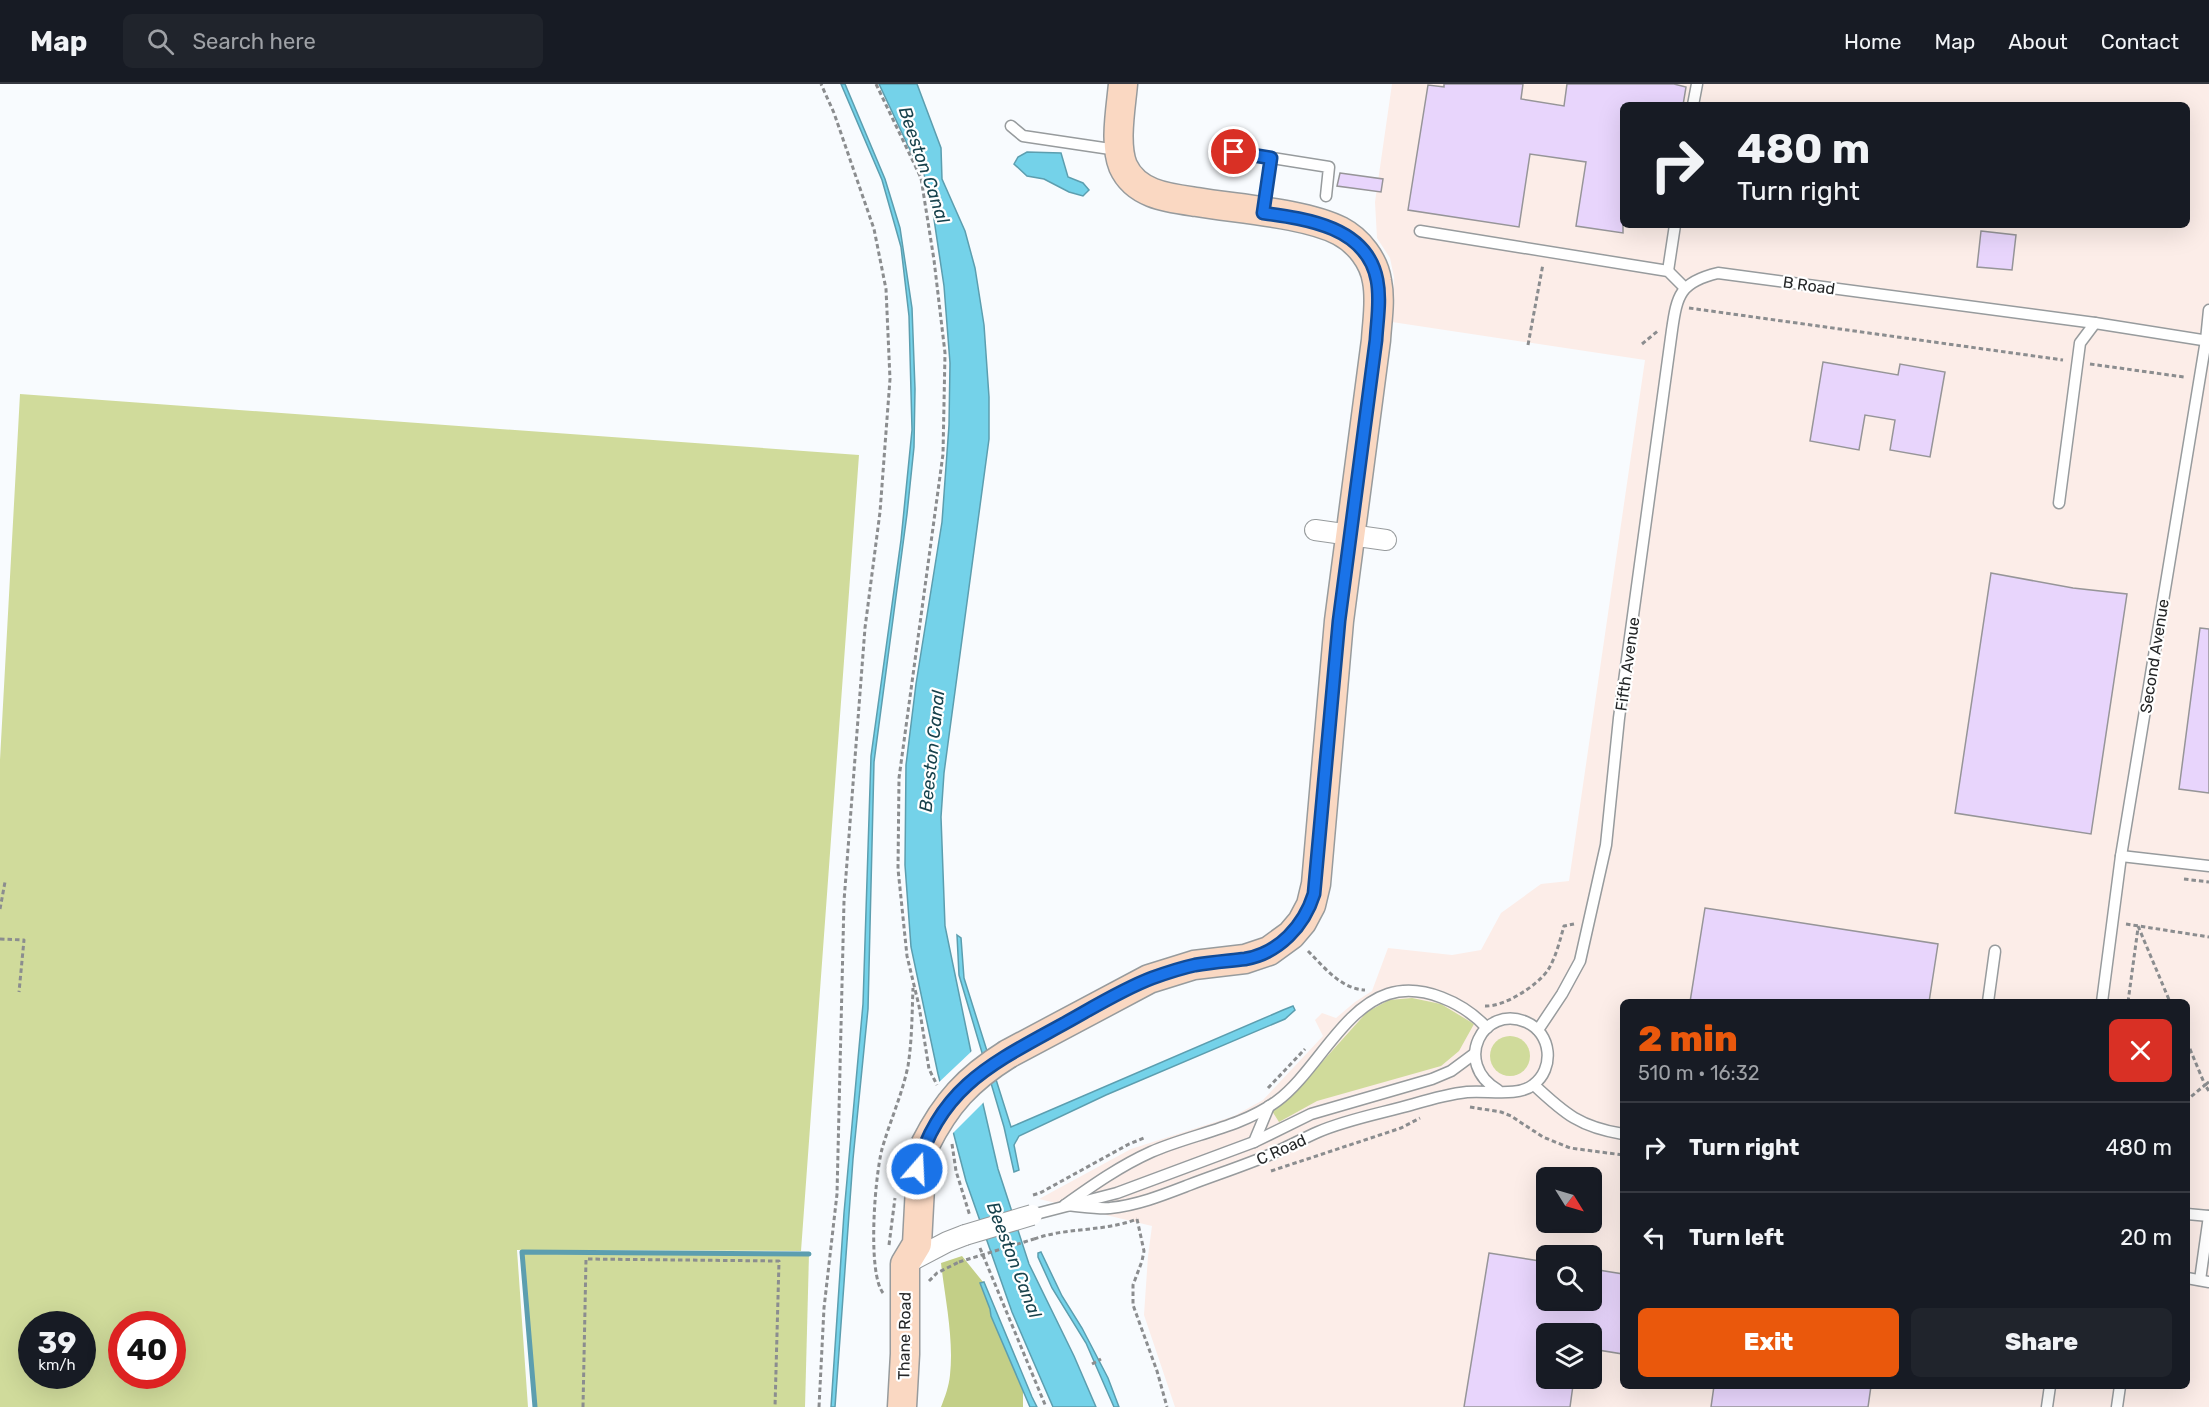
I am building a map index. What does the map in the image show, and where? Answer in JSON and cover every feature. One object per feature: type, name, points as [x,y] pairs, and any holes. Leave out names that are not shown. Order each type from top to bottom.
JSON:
[{"type":"street","name":"Thane Road","points":[[902,1407],[905,1354],[905,1264],[917,1244],[921,1157],[942,1113],[977,1075],[1008,1054],[1149,979],[1194,965],[1245,958],[1269,951],[1302,922],[1311,905],[1316,884],[1337,633],[1376,340],[1379,307],[1377,280],[1370,260],[1348,236],[1340,231],[1302,219],[1173,198],[1151,192],[1137,185],[1127,173],[1120,151],[1123,84]]},
{"type":"street","points":[[1315,530],[1386,540]]},
{"type":"street","points":[[905,1264],[947,1242],[972,1239],[1032,1215]]},
{"type":"lane","points":[[1694,102],[1697,84]]},
{"type":"lane","points":[[1011,126],[1023,136],[1120,151]]},
{"type":"lane","points":[[1234,152],[1329,167],[1326,196]]},
{"type":"lane","points":[[1263,213],[1271,158]]},
{"type":"lane","points":[[1668,271],[1675,228]]},
{"type":"lane","points":[[1420,231],[1668,271],[1685,288]]},
{"type":"lane","name":"B Road","points":[[1685,288],[1700,277],[1718,273],[2208,340]]},
{"type":"lane","name":"Fifth Avenue","points":[[1538,1030],[1580,961],[1606,845],[1619,718],[1672,330],[1677,300],[1685,288]]},
{"type":"lane","name":"Second Avenue","points":[[2102,999],[2121,856],[2208,340],[2209,310]]},
{"type":"lane","points":[[2059,503],[2080,344],[2095,323]]},
{"type":"lane","points":[[2121,856],[2209,866]]},
{"type":"lane","points":[[1988,999],[1995,951]]},
{"type":"lane","name":"C Road","points":[[1032,1215],[1117,1193],[1254,1142],[1311,1114],[1432,1079],[1451,1071],[1474,1054],[1476,1044],[1487,1028],[1478,1018],[1436,996],[1414,991],[1390,993],[1369,1003],[1359,1011],[1288,1091],[1269,1106],[1228,1126],[1151,1152],[1108,1174],[1065,1205]]},
{"type":"lane","points":[[1487,1028],[1497,1022],[1519,1019],[1538,1030],[1549,1052],[1547,1065],[1542,1076],[1534,1085],[1563,1113],[1598,1130],[1620,1134]]},
{"type":"lane","points":[[1474,1054],[1480,1075],[1487,1084],[1498,1090]]},
{"type":"lane","name":"C Road","points":[[1065,1205],[1109,1208],[1153,1199],[1270,1155],[1320,1131],[1438,1097],[1498,1090],[1516,1092],[1534,1085]]},
{"type":"lane","name":"C Road","points":[[1254,1142],[1269,1106]]},
{"type":"lane","points":[[2190,1214],[2209,1216],[2204,1281]]},
{"type":"lane","points":[[2047,1407],[2050,1389]]},
{"type":"lane","points":[[2117,1407],[2120,1389]]},
{"type":"path","points":[[819,1407],[824,1308],[837,1194],[845,890],[866,628],[880,512],[890,379],[886,289],[874,229],[834,113],[821,84]]},
{"type":"path","points":[[876,84],[921,177],[945,353],[943,454],[899,778],[898,869],[907,956],[914,984],[908,1063],[903,1089],[882,1151],[875,1201],[874,1244],[878,1286],[882,1293]]},
{"type":"path","points":[[1528,345],[1545,251]]},
{"type":"path","points":[[1642,344],[1657,330],[1685,332],[1688,308],[2066,360]]},
{"type":"path","points":[[2090,363],[2184,377]]},
{"type":"path","points":[[2181,879],[2209,882]]},
{"type":"path","points":[[0,909],[5,882]]},
{"type":"path","points":[[1483,1006],[1494,1006],[1518,996],[1547,971],[1564,926],[1590,920]]},
{"type":"path","points":[[2113,922],[2209,937]]},
{"type":"path","points":[[2128,999],[2138,926]]},
{"type":"path","points":[[2138,926],[2169,999]]},
{"type":"path","points":[[901,938],[904,931]]},
{"type":"path","points":[[0,939],[24,940],[19,992]]},
{"type":"path","points":[[1302,946],[1340,982],[1352,989],[1372,990]]},
{"type":"path","points":[[1356,996],[1363,990]]},
{"type":"path","points":[[1265,1091],[1308,1045]]},
{"type":"path","points":[[2190,1048],[2209,1091]]},
{"type":"path","points":[[2190,1098],[2207,1084]]},
{"type":"path","points":[[1469,1107],[1501,1112],[1511,1116],[1543,1137],[1570,1148],[1620,1155]]},
{"type":"path","points":[[1267,1172],[1401,1128],[1425,1116]]},
{"type":"path","points":[[1033,1195],[1129,1144],[1148,1137]]},
{"type":"path","points":[[937,1273],[959,1262],[1053,1233],[1107,1228],[1137,1219],[1144,1251],[1133,1285],[1133,1305],[1157,1371],[1167,1407]]},
{"type":"path","points":[[972,1239],[1046,1407]]},
{"type":"path","points":[[583,1407],[586,1259],[779,1261],[775,1407]]},
{"type":"path","points":[[1092,1364],[1101,1359]]},
{"type":"shaded area","points":[[1392,84],[2209,84],[2209,1407],[1175,1407],[1144,1315],[1152,1226],[1039,1199],[1131,1149],[1234,1116],[1263,1100],[1323,1036],[1315,1020],[1322,1013],[1336,1018],[1372,991],[1388,948],[1452,955],[1481,950],[1501,913],[1541,884],[1569,881],[1645,360],[1392,322],[1394,277],[1390,258],[1377,238],[1375,202]]},
{"type":"green space","points":[[20,394],[859,455],[801,1251],[517,1250],[528,1407],[0,1407],[0,760]]},
{"type":"green space","points":[[1412,998],[1441,1004],[1474,1024],[1459,1051],[1441,1066],[1317,1101],[1279,1122],[1272,1111],[1296,1091],[1367,1012],[1389,1000]]},
{"type":"green space","points":[[1510,1036],[1518,1037],[1524,1042],[1529,1048],[1529,1064],[1524,1070],[1518,1075],[1510,1076],[1502,1075],[1496,1070],[1491,1064],[1490,1056],[1491,1048],[1496,1042],[1502,1037]]},
{"type":"green space","points":[[522,1252],[809,1254],[805,1407],[535,1407]]},
{"type":"green space","points":[[962,1256],[983,1282],[980,1283],[991,1316],[1023,1391],[1023,1407],[941,1407],[949,1383],[951,1361],[950,1333],[941,1263]]},
{"type":"water","points":[[841,84],[845,84],[885,179],[900,228],[912,308],[915,389],[914,447],[907,514],[874,762],[868,1009],[853,1159],[835,1407],[831,1407],[844,1213],[863,1004],[871,756],[901,540],[912,430],[909,316],[901,247],[882,180]]},
{"type":"water","name":"Beeston Canal","points":[[879,84],[917,84],[941,148],[942,179],[965,231],[975,268],[984,325],[989,397],[989,439],[944,773],[941,817],[945,926],[998,1169],[1029,1264],[1096,1407],[1053,1407],[1012,1312],[966,1181],[938,1074],[911,947],[905,865],[906,765],[916,684],[942,522],[949,425],[950,363],[944,286],[932,206],[924,174]]},
{"type":"water","points":[[1027,152],[1061,153],[1068,177],[1083,183],[1089,190],[1083,196],[1069,192],[1044,179],[1027,176],[1014,164],[1018,157]]},
{"type":"water","points":[[957,935],[961,938],[964,978],[1011,1127],[1283,1010],[1293,1006],[1295,1010],[1285,1019],[1106,1095],[1019,1136],[1014,1145],[1019,1170],[1014,1172],[1004,1127],[959,975]]},
{"type":"water","points":[[1041,1252],[1062,1296],[1108,1378],[1119,1407],[1114,1407],[1086,1343],[1052,1288],[1038,1257],[1038,1253]]},
{"type":"water","points":[[984,1282],[1037,1407],[1030,1407],[991,1316],[980,1283]]},
{"type":"pier","points":[[973,1050],[985,1101],[951,1135],[937,1084]]},
{"type":"building","points":[[1444,84],[1523,84],[1521,99],[1564,106],[1567,84],[1674,84],[1686,87],[1684,102],[1620,102],[1620,228],[1623,228],[1623,233],[1576,226],[1586,162],[1530,154],[1519,227],[1408,210],[1428,85],[1444,87]]},
{"type":"building","points":[[1340,173],[1383,179],[1381,192],[1337,186]]},
{"type":"building","points":[[1981,231],[2016,235],[2012,270],[1977,267]]},
{"type":"building","points":[[1823,362],[1898,375],[1900,364],[1945,372],[1930,457],[1890,450],[1895,420],[1865,415],[1859,450],[1810,441]]},
{"type":"building","points":[[1991,573],[2073,588],[2127,594],[2091,834],[1955,813]]},
{"type":"building","points":[[2200,628],[2209,629],[2209,793],[2179,789]]},
{"type":"building","points":[[1705,908],[1938,944],[1929,999],[1690,999]]},
{"type":"building","points":[[1489,1253],[1536,1260],[1536,1311],[1602,1311],[1602,1271],[1620,1274],[1620,1354],[1602,1351],[1602,1323],[1536,1323],[1536,1389],[1572,1389],[1570,1407],[1464,1407]]},
{"type":"building","points":[[1714,1389],[1871,1389],[1868,1407],[1711,1407]]},
{"type":"waterway","points":[[535,1407],[522,1252],[809,1254]]},
{"type":"route","points":[[917,1169],[925,1145],[942,1113],[964,1087],[993,1063],[1149,979],[1194,965],[1245,958],[1269,951],[1295,930],[1311,905],[1316,884],[1339,621],[1376,340],[1379,307],[1377,280],[1370,260],[1357,243],[1340,231],[1302,219],[1263,213],[1271,158],[1234,152]]}]
